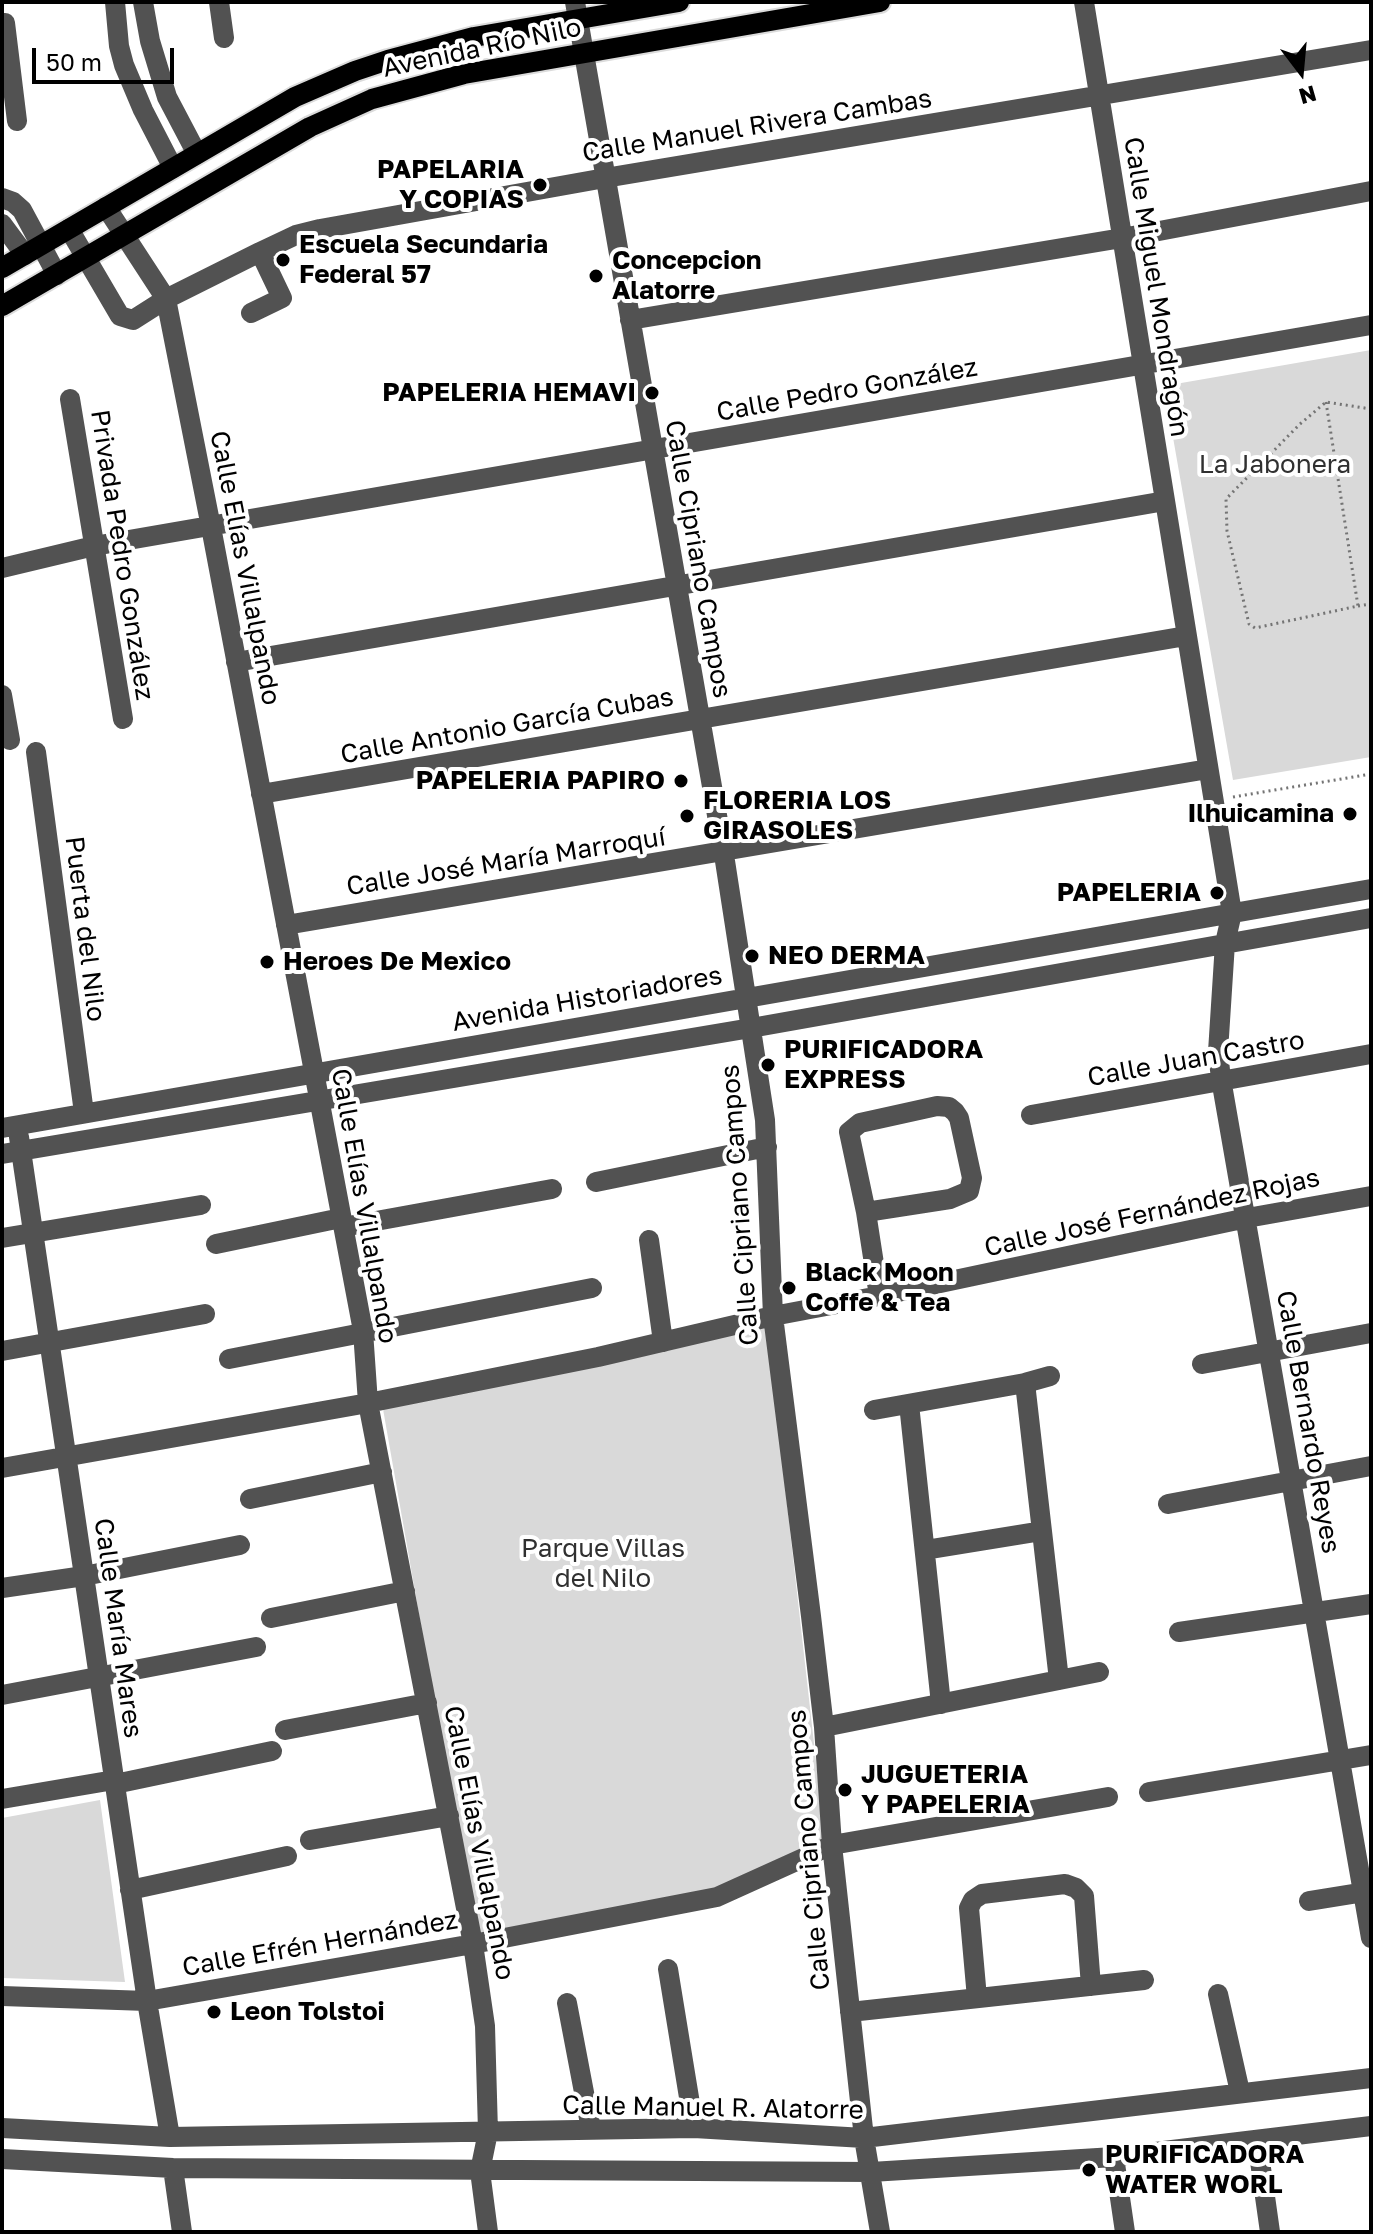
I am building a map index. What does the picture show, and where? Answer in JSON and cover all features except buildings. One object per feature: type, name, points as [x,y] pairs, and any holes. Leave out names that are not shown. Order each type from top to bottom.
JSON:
[{"type":"main road","name":"Avenida Río Nilo","points":[[2,268],[295,97],[377,63],[577,11],[679,2]]},
{"type":"main road","name":"Avenida Río Nilo","points":[[2,306],[310,127],[372,99],[464,74],[880,2]]},
{"type":"street","points":[[115,2],[124,65],[173,168]]},
{"type":"street","points":[[143,2],[150,41],[167,97],[197,154]]},
{"type":"street","points":[[219,2],[224,38]]},
{"type":"street","name":"Calle Miguel Mondragón","points":[[1084,2],[1232,913]]},
{"type":"street","name":"Calle Cipriano Campos","points":[[577,11],[747,998],[767,1147],[773,1316],[824,1727],[832,1845],[864,2138],[880,2232]]},
{"type":"street","points":[[5,23],[6,66],[17,121]]},
{"type":"street","name":"Calle Manuel Rivera Cambas","points":[[86,258],[124,319],[138,319],[166,299],[260,252],[296,235],[320,229],[605,178],[1371,50]]},
{"type":"street","points":[[630,320],[1122,238],[1371,191]]},
{"type":"street","points":[[2,198],[22,210],[33,250]]},
{"type":"street","name":"Calle Elías Villalpando","points":[[106,207],[166,299],[363,1331],[368,1403],[449,1816],[485,2026],[488,2132],[480,2171],[488,2232]]},
{"type":"street","points":[[2,224],[57,275]]},
{"type":"street","points":[[69,229],[86,258]]},
{"type":"street","points":[[251,313],[282,298],[260,252]]},
{"type":"street","name":"Calle Pedro González","points":[[2,568],[94,546],[1371,325]]},
{"type":"street","name":"Privada Pedro González","points":[[70,399],[123,719]]},
{"type":"street","points":[[236,662],[1165,501]]},
{"type":"street","name":"Calle Antonio García Cubas","points":[[261,794],[1186,636]]},
{"type":"street","points":[[2,695],[10,740]]},
{"type":"street","name":"Puerta del Nilo","points":[[36,752],[84,1113]]},
{"type":"street","name":"Calle José María Marroquí","points":[[286,925],[1208,769]]},
{"type":"street","name":"Avenida Historiadores","points":[[10,1127],[1371,889]]},
{"type":"street","name":"Calle Bernardo Reyes","points":[[1232,913],[1225,943],[1218,1052],[1221,1079],[1340,1760],[1367,1892],[1371,1938]]},
{"type":"street","name":"Avenida Historiadores","points":[[11,1152],[751,1028],[1371,918]]},
{"type":"street","name":"Calle Juan Castro","points":[[1031,1115],[1371,1054]]},
{"type":"street","points":[[866,1212],[950,1199],[969,1191],[972,1178],[959,1118],[949,1107],[937,1106],[865,1121],[849,1132],[879,1296]]},
{"type":"street","name":"Calle María Mares","points":[[10,1127],[11,1152],[33,1233],[130,1890],[170,2137]]},
{"type":"street","points":[[596,1182],[767,1147]]},
{"type":"street","points":[[216,1244],[552,1189]]},
{"type":"street","name":"Calle José Fernández Rojas","points":[[2,1468],[368,1403],[1247,1218],[1371,1196]]},
{"type":"street","points":[[2,1238],[201,1205]]},
{"type":"street","points":[[649,1240],[663,1342]]},
{"type":"street","points":[[229,1359],[592,1288]]},
{"type":"street","points":[[2,1351],[205,1314]]},
{"type":"street","points":[[1202,1364],[1371,1333]]},
{"type":"street","points":[[874,1410],[1050,1376]]},
{"type":"street","points":[[1025,1383],[1059,1680]]},
{"type":"street","points":[[909,1404],[941,1704]]},
{"type":"street","points":[[1168,1504],[1371,1466]]},
{"type":"street","points":[[250,1499],[382,1472]]},
{"type":"street","points":[[925,1550],[1042,1531]]},
{"type":"street","points":[[2,1588],[84,1576],[240,1545]]},
{"type":"street","points":[[271,1618],[405,1591]]},
{"type":"street","points":[[1179,1632],[1371,1604]]},
{"type":"street","points":[[2,1695],[256,1647]]},
{"type":"street","points":[[824,1727],[1099,1672]]},
{"type":"street","points":[[285,1730],[427,1703]]},
{"type":"street","points":[[2,1799],[114,1782],[272,1751]]},
{"type":"street","points":[[1149,1792],[1371,1755]]},
{"type":"street","name":"Calle Efrén Hernández","points":[[2,1996],[147,2001],[473,1944],[717,1897],[832,1845],[1108,1797]]},
{"type":"street","points":[[310,1840],[449,1816]]},
{"type":"street","points":[[130,1890],[287,1856]]},
{"type":"street","points":[[977,1998],[969,1908],[973,1900],[982,1894],[1065,1884],[1076,1888],[1084,1896],[1091,1986]]},
{"type":"street","points":[[1309,1901],[1367,1892]]},
{"type":"street","points":[[668,1969],[694,2128]]},
{"type":"street","points":[[850,2012],[1144,1980]]},
{"type":"street","points":[[1218,1994],[1240,2092]]},
{"type":"street","points":[[567,2003],[591,2129]]},
{"type":"street","name":"Calle Manuel R. Alatorre","points":[[2,2128],[170,2137],[694,2128],[864,2138],[1371,2078]]},
{"type":"street","points":[[2,2159],[173,2168],[871,2172],[1114,2157],[1371,2126]]},
{"type":"street","points":[[1257,2140],[1270,2232]]},
{"type":"street","points":[[1114,2157],[1125,2232]]},
{"type":"street","points":[[173,2168],[182,2232]]},
{"type":"path","points":[[1371,409],[1326,402],[1226,499],[1227,531],[1249,624],[1255,628],[1371,604]]},
{"type":"path","points":[[1326,402],[1358,606]]},
{"type":"path","points":[[1212,801],[1371,774]]},
{"type":"green space","name":"La Jabonera","points":[[1371,350],[1371,757],[1233,780],[1164,386]]},
{"type":"green space","name":"Parque Villas del Nilo","points":[[767,1326],[825,1841],[721,1894],[476,1939],[383,1409]]},
{"type":"green space","points":[[100,1800],[125,1982],[2,1978],[2,1818]]},
{"type":"place","name":"PAPELARIA Y COPIAS","points":[[540,185]]},
{"type":"place","name":"Escuela Secundaria Federal 57","points":[[283,260]]},
{"type":"place","name":"Concepcion Alatorre","points":[[596,276]]},
{"type":"place","name":"PAPELERIA HEMAVI","points":[[652,393]]},
{"type":"place","name":"PAPELERIA PAPIRO","points":[[681,781]]},
{"type":"place","name":"Ilhuicamina","points":[[1350,814]]},
{"type":"place","name":"FLORERIA LOS GIRASOLES","points":[[687,816]]},
{"type":"place","name":"PAPELERIA","points":[[1217,893]]},
{"type":"place","name":"NEO DERMA","points":[[752,956]]},
{"type":"place","name":"Heroes De Mexico","points":[[267,962]]},
{"type":"place","name":"PURIFICADORA EXPRESS","points":[[768,1065]]},
{"type":"place","name":"Black Moon Coffe & Tea","points":[[789,1288]]},
{"type":"place","name":"JUGUETERIA Y PAPELERIA","points":[[845,1790]]},
{"type":"place","name":"Leon Tolstoi","points":[[214,2012]]},
{"type":"place","name":"PURIFICADORA WATER WORL","points":[[1089,2170]]}]
